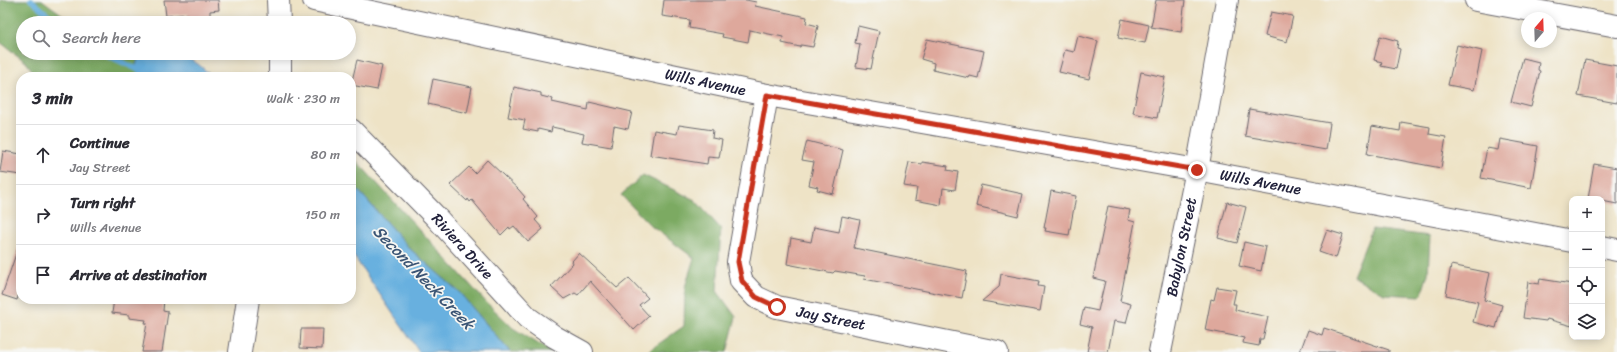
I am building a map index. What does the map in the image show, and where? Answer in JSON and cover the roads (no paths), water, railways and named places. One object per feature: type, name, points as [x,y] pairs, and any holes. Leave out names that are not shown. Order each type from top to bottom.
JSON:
[{"type":"street","points":[[278,0],[279,16]]},
{"type":"street","name":"Wills Avenue","points":[[314,0],[767,95],[1197,170],[1569,241]]},
{"type":"street","name":"Babylon Street","points":[[1160,352],[1197,170],[1227,0]]},
{"type":"street","points":[[1476,0],[1617,26]]},
{"type":"street","name":"Jay Street","points":[[767,95],[738,262],[742,281],[756,297],[777,307],[997,352]]},
{"type":"street","name":"Riviera Drive","points":[[356,135],[439,221],[528,318],[554,337],[582,352]]},
{"type":"street","points":[[1605,248],[1617,250]]},
{"type":"street","points":[[240,352],[247,304]]},
{"type":"water","points":[[138,60],[191,60],[207,72],[138,72],[135,68]]},
{"type":"water","points":[[356,188],[409,248],[459,292],[510,352],[419,352],[356,259]]},
{"type":"waterway","name":"Second Neck Creek","points":[[31,0],[50,16]]},
{"type":"waterway","name":"Second Neck Creek","points":[[117,60],[142,72]]}]
